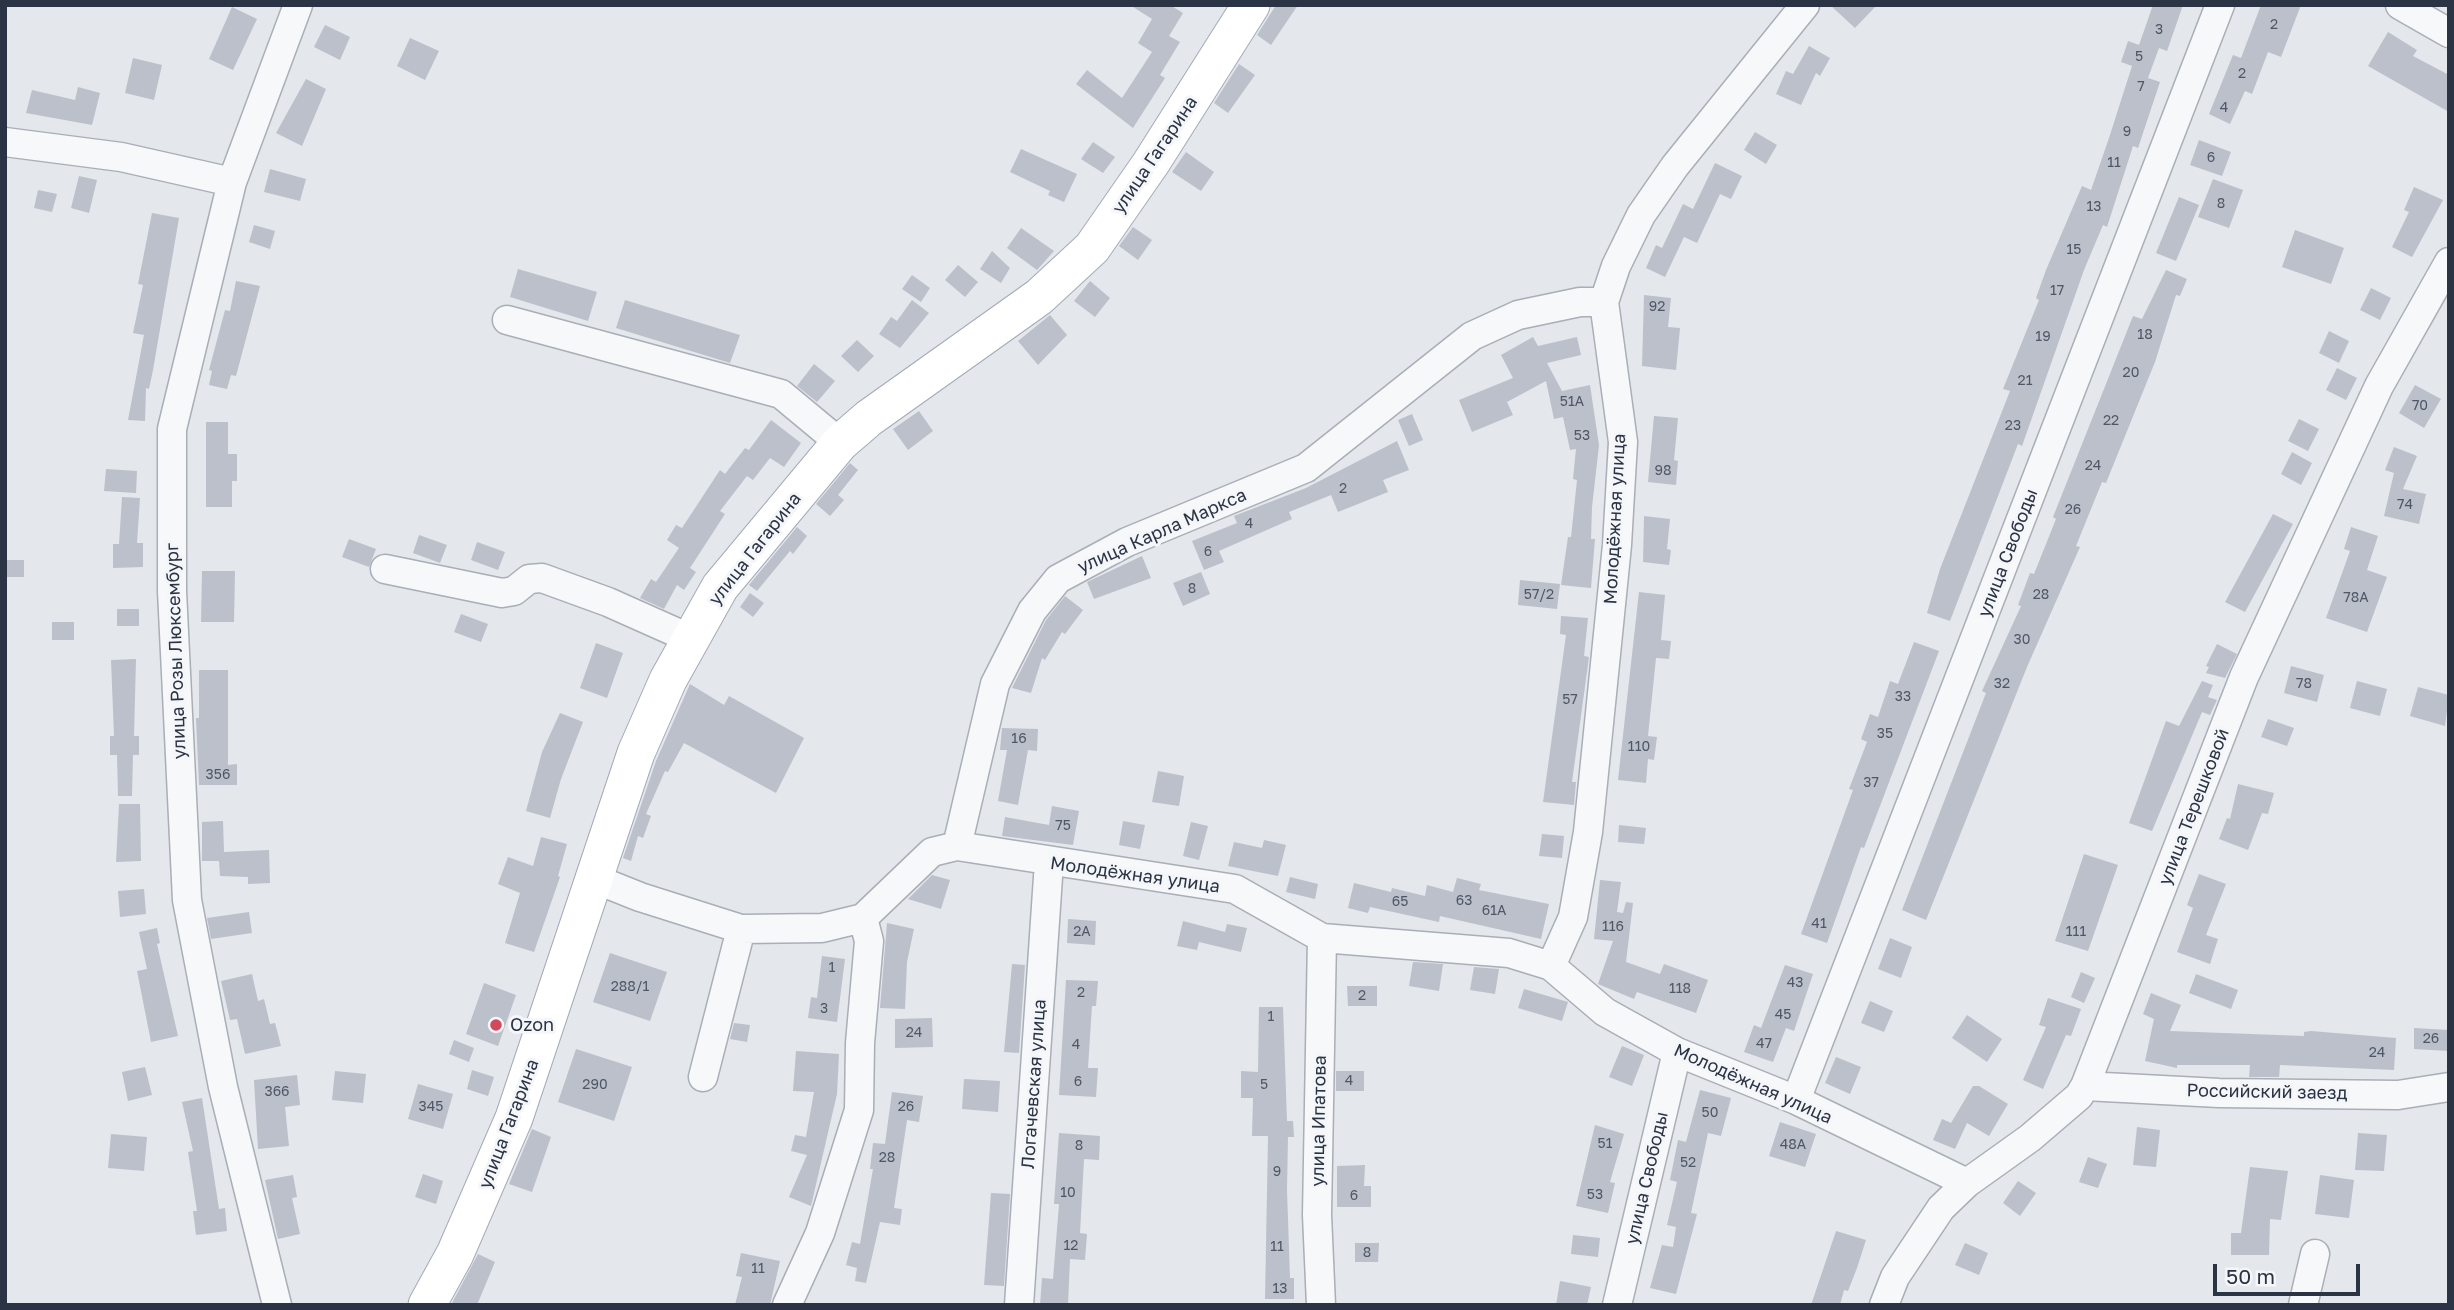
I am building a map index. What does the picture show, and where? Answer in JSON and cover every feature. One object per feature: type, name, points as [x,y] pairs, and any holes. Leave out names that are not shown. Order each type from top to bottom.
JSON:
[{"type":"main road","name":"улица Гагарина","points":[[427,1305],[455,1254],[514,1118],[636,753],[668,680],[720,587],[840,443],[869,418],[1039,298],[1091,248],[1151,163],[1251,5]]},
{"type":"street","name":"улица Розы Люксембург","points":[[277,1305],[223,1087],[187,900],[172,591],[172,429],[232,182],[298,5]]},
{"type":"street","name":"Молодёжная улица","points":[[1551,966],[1573,916],[1588,832],[1617,545],[1623,442],[1604,302],[1616,266],[1641,215],[1675,166],[1805,5]]},
{"type":"street","name":"улица Свободы","points":[[1796,1100],[2220,5]]},
{"type":"street","points":[[2400,5],[2449,33]]},
{"type":"street","points":[[5,142],[121,157],[232,182]]},
{"type":"street","name":"улица Терешковой","points":[[1884,1305],[1895,1277],[1941,1208],[1967,1183],[2030,1138],[2079,1096],[2085,1086],[2244,677],[2379,386],[2449,262]]},
{"type":"street","name":"улица Карла Маркса","points":[[957,846],[995,684],[1032,611],[1058,579],[1127,542],[1306,468],[1472,336],[1518,315],[1580,302],[1604,302]]},
{"type":"street","points":[[508,320],[781,394],[840,443]]},
{"type":"street","points":[[385,569],[502,593],[514,591],[529,579],[542,578],[608,602],[691,639]]},
{"type":"street","points":[[595,879],[640,897],[741,929],[822,928],[863,918],[932,852],[957,846]]},
{"type":"street","name":"Молодёжная улица","points":[[957,846],[1235,889],[1322,938],[1509,953],[1551,966],[1605,1012],[1677,1052],[1796,1100],[1967,1183]]},
{"type":"street","name":"Логачевская улица","points":[[1019,1305],[1049,862]]},
{"type":"street","points":[[787,1305],[820,1233],[859,1110],[860,1043],[869,941],[863,918]]},
{"type":"street","points":[[703,1077],[741,929]]},
{"type":"street","name":"улица Ипатова","points":[[1321,1305],[1317,1215],[1322,938]]},
{"type":"street","name":"улица Свободы","points":[[1618,1305],[1677,1052]]},
{"type":"street","name":"Российский заезд","points":[[2085,1086],[2219,1093],[2398,1095],[2449,1087]]},
{"type":"street","points":[[2304,1305],[2315,1254]]},
{"type":"building","points":[[1130,5],[1170,5],[1183,13],[1169,36],[1180,42],[1160,75],[1165,78],[1133,128],[1076,84],[1087,70],[1122,98],[1152,52],[1138,43],[1152,19]]},
{"type":"building","points":[[1276,5],[1298,5],[1271,45],[1257,35]]},
{"type":"building","points":[[1830,5],[1877,5],[1855,28]]},
{"type":"building","points":[[2153,5],[2183,5],[2167,51],[2159,48],[2148,78],[2160,82],[2138,148],[2133,146],[2107,227],[2103,225],[2084,270],[2022,446],[2018,444],[1950,621],[1927,613],[1940,569],[2010,391],[2003,389],[2039,300],[2036,298],[2046,270],[2082,186],[2091,190],[2132,66],[2121,62],[2128,41],[2139,45]]},
{"type":"building","points":[[2261,5],[2301,5],[2281,57],[2268,52],[2252,94],[2245,91],[2230,124],[2209,114],[2233,55],[2241,58]]},
{"type":"building","points":[[232,7],[257,19],[233,70],[209,59]]},
{"type":"building","points":[[325,25],[350,37],[340,60],[314,47]]},
{"type":"building","points":[[2388,32],[2417,50],[2413,56],[2449,75],[2449,112],[2368,66]]},
{"type":"building","points":[[410,38],[439,51],[425,80],[397,66]]},
{"type":"building","points":[[1809,46],[1830,58],[1820,76],[1816,73],[1801,105],[1776,94],[1786,71],[1793,74]]},
{"type":"building","points":[[133,58],[162,65],[154,100],[125,93]]},
{"type":"building","points":[[1239,64],[1255,75],[1228,113],[1214,103]]},
{"type":"building","points":[[306,79],[326,89],[302,146],[276,133]]},
{"type":"building","points":[[78,87],[100,93],[92,125],[26,113],[32,90],[75,100]]},
{"type":"building","points":[[1755,132],[1777,145],[1766,164],[1744,150]]},
{"type":"building","points":[[2199,140],[2231,152],[2222,176],[2190,165]]},
{"type":"building","points":[[1093,142],[1115,157],[1103,173],[1081,159]]},
{"type":"building","points":[[1021,149],[1077,174],[1064,202],[1048,195],[1050,191],[1010,172]]},
{"type":"building","points":[[1186,152],[1214,172],[1201,191],[1172,172]]},
{"type":"building","points":[[1715,163],[1742,176],[1731,199],[1720,194],[1697,243],[1684,237],[1665,277],[1646,268],[1656,245],[1662,248],[1683,204],[1693,209]]},
{"type":"building","points":[[270,169],[306,179],[300,201],[264,192]]},
{"type":"building","points":[[79,176],[97,180],[89,213],[71,208]]},
{"type":"building","points":[[2213,179],[2243,190],[2229,228],[2198,217]]},
{"type":"building","points":[[2414,187],[2443,200],[2412,257],[2392,247],[2409,212],[2404,210]]},
{"type":"building","points":[[38,190],[57,194],[52,212],[34,208]]},
{"type":"building","points":[[2179,197],[2199,205],[2176,261],[2156,253]]},
{"type":"building","points":[[152,213],[179,218],[153,370],[149,389],[146,388],[145,421],[128,420],[144,335],[133,333],[143,285],[138,284]]},
{"type":"building","points":[[254,225],[275,231],[270,249],[249,242]]},
{"type":"building","points":[[1133,227],[1152,240],[1138,260],[1119,246]]},
{"type":"building","points":[[1021,228],[1054,251],[1037,270],[1007,248]]},
{"type":"building","points":[[2295,230],[2344,248],[2331,284],[2282,267]]},
{"type":"building","points":[[992,251],[1010,268],[1001,283],[980,269]]},
{"type":"building","points":[[958,265],[978,282],[965,297],[945,280]]},
{"type":"building","points":[[518,269],[597,292],[588,321],[510,297]]},
{"type":"building","points":[[2166,270],[2187,279],[2180,296],[2176,295],[2155,362],[2106,483],[2102,482],[2076,546],[2080,547],[2027,667],[1926,920],[1902,910],[1986,693],[1982,691],[2021,606],[2018,605],[2030,573],[2034,574],[2056,519],[2053,517],[2133,316],[2142,319]]},
{"type":"building","points":[[912,275],[930,288],[921,302],[902,289]]},
{"type":"building","points":[[236,281],[260,286],[236,376],[231,375],[227,389],[209,385],[212,371],[209,370],[225,310],[230,311]]},
{"type":"building","points":[[1090,281],[1110,298],[1095,317],[1074,301]]},
{"type":"building","points":[[2371,288],[2391,298],[2380,320],[2360,310]]},
{"type":"building","points":[[1644,295],[1671,298],[1668,327],[1680,328],[1676,370],[1642,366]]},
{"type":"building","points":[[625,300],[740,335],[730,363],[616,328]]},
{"type":"building","points":[[912,300],[929,313],[900,348],[879,334],[891,317],[897,321]]},
{"type":"building","points":[[1050,315],[1067,335],[1038,365],[1018,341]]},
{"type":"building","points":[[2329,331],[2349,341],[2339,363],[2319,353]]},
{"type":"building","points":[[1533,337],[1538,346],[1577,337],[1581,355],[1547,363],[1562,391],[1590,385],[1599,445],[1592,507],[1591,539],[1595,539],[1591,588],[1561,585],[1568,537],[1571,537],[1577,480],[1573,479],[1576,449],[1570,450],[1563,417],[1554,419],[1546,381],[1507,402],[1513,415],[1472,432],[1459,400],[1513,378],[1501,355]]},
{"type":"building","points":[[857,340],[874,356],[858,372],[841,356]]},
{"type":"building","points":[[814,364],[835,381],[817,402],[797,386]]},
{"type":"building","points":[[2337,368],[2357,378],[2346,400],[2326,390]]},
{"type":"building","points":[[2415,385],[2441,399],[2424,428],[2399,413]]},
{"type":"building","points":[[919,411],[933,431],[908,450],[893,429]]},
{"type":"building","points":[[1412,414],[1423,440],[1409,446],[1398,420]]},
{"type":"building","points":[[1654,416],[1678,418],[1674,460],[1678,461],[1676,485],[1648,482]]},
{"type":"building","points":[[2299,419],[2319,429],[2308,451],[2288,441]]},
{"type":"building","points":[[771,420],[801,443],[784,467],[770,458],[753,480],[747,476],[720,511],[725,514],[690,568],[696,572],[684,590],[677,585],[664,609],[640,598],[651,579],[656,582],[679,548],[667,540],[676,525],[682,528],[720,470],[725,474],[745,448],[749,450]]},
{"type":"building","points":[[206,422],[228,422],[228,454],[237,454],[237,481],[232,481],[232,507],[206,507]]},
{"type":"building","points":[[1397,441],[1409,470],[1383,480],[1388,492],[1338,512],[1331,495],[1289,512],[1292,519],[1219,551],[1224,562],[1204,570],[1192,541],[1237,523],[1234,516],[1306,488]]},
{"type":"building","points":[[2394,447],[2417,456],[2403,489],[2426,494],[2419,524],[2384,516],[2394,473],[2385,470]]},
{"type":"building","points":[[2292,452],[2312,463],[2301,485],[2281,474]]},
{"type":"building","points":[[850,463],[858,470],[838,495],[844,500],[830,516],[816,504]]},
{"type":"building","points":[[106,469],[137,471],[136,493],[104,491]]},
{"type":"building","points":[[122,497],[140,498],[137,543],[143,543],[143,567],[113,568],[113,544],[119,544]]},
{"type":"building","points":[[2273,514],[2293,524],[2245,612],[2225,602]]},
{"type":"building","points":[[1644,516],[1670,519],[1667,549],[1671,550],[1669,565],[1643,562]]},
{"type":"building","points":[[797,527],[807,536],[793,554],[790,551],[757,591],[749,585]]},
{"type":"building","points":[[2351,527],[2378,536],[2367,570],[2387,577],[2367,632],[2326,618],[2350,551],[2344,549]]},
{"type":"building","points":[[419,535],[447,545],[440,563],[413,553]]},
{"type":"building","points":[[349,539],[376,549],[369,567],[342,557]]},
{"type":"building","points":[[477,542],[505,552],[498,570],[471,560]]},
{"type":"building","points":[[1142,556],[1151,578],[1094,599],[1087,582]]},
{"type":"building","points":[[5,560],[24,560],[24,577],[5,577]]},
{"type":"building","points":[[202,571],[235,571],[234,622],[201,622]]},
{"type":"building","points":[[1201,572],[1210,594],[1183,606],[1173,583]]},
{"type":"building","points":[[1520,580],[1560,584],[1557,609],[1518,605]]},
{"type":"building","points":[[1639,592],[1665,595],[1661,640],[1671,641],[1669,659],[1656,658],[1648,736],[1657,737],[1654,760],[1648,759],[1646,783],[1618,780]]},
{"type":"building","points":[[750,593],[764,603],[753,617],[740,607]]},
{"type":"building","points":[[1065,596],[1083,610],[1065,634],[1062,632],[1045,660],[1042,658],[1031,693],[1012,688],[1046,620]]},
{"type":"building","points":[[117,609],[139,609],[139,626],[117,626]]},
{"type":"building","points":[[461,614],[488,624],[481,642],[454,632]]},
{"type":"building","points":[[1561,616],[1588,618],[1584,656],[1589,657],[1572,782],[1576,782],[1574,805],[1543,802],[1566,635],[1560,634]]},
{"type":"building","points":[[52,622],[74,622],[74,640],[52,640]]},
{"type":"building","points":[[1914,642],[1939,651],[1864,848],[1861,847],[1827,943],[1801,934],[1853,790],[1849,789],[1867,742],[1861,739],[1870,714],[1878,717],[1890,681],[1898,684]]},
{"type":"building","points":[[596,643],[623,653],[607,698],[580,688]]},
{"type":"building","points":[[2217,644],[2237,654],[2225,678],[2206,673],[2209,667],[2206,666]]},
{"type":"building","points":[[136,659],[134,736],[139,736],[139,755],[133,755],[132,796],[118,796],[117,755],[110,755],[110,736],[114,736],[111,660]]},
{"type":"building","points":[[2291,666],[2324,675],[2317,702],[2284,693]]},
{"type":"building","points":[[199,670],[228,670],[228,765],[237,764],[237,785],[199,785],[196,718],[199,718]]},
{"type":"building","points":[[2202,681],[2213,685],[2208,697],[2217,700],[2210,715],[2202,712],[2152,831],[2129,823],[2166,721],[2179,726]]},
{"type":"building","points":[[2357,681],[2387,689],[2380,716],[2350,708]]},
{"type":"building","points":[[690,684],[724,705],[729,696],[804,738],[776,793],[684,743],[668,772],[665,771],[646,814],[651,816],[643,838],[638,836],[631,861],[623,858],[656,761]]},
{"type":"building","points":[[2418,687],[2449,695],[2445,726],[2410,716]]},
{"type":"building","points":[[560,713],[583,722],[561,779],[550,818],[526,811],[542,752]]},
{"type":"building","points":[[2268,719],[2294,728],[2287,746],[2261,737]]},
{"type":"building","points":[[1002,728],[1038,729],[1037,751],[1028,750],[1018,805],[998,801],[1007,750],[1000,750]]},
{"type":"building","points":[[1158,771],[1184,776],[1179,806],[1152,802]]},
{"type":"building","points":[[2238,784],[2274,793],[2268,814],[2262,813],[2248,850],[2219,839],[2227,818],[2230,819]]},
{"type":"building","points":[[119,804],[140,804],[141,861],[116,862]]},
{"type":"building","points":[[1052,806],[1079,811],[1073,845],[1002,836],[1005,817],[1049,825]]},
{"type":"building","points":[[223,821],[224,852],[269,850],[270,883],[248,884],[248,877],[220,876],[219,861],[202,861],[202,822]]},
{"type":"building","points":[[1123,821],[1145,825],[1140,849],[1119,845]]},
{"type":"building","points":[[1191,822],[1208,826],[1199,860],[1183,856]]},
{"type":"building","points":[[1619,825],[1646,828],[1644,844],[1618,842]]},
{"type":"building","points":[[1542,834],[1564,836],[1562,858],[1539,856]]},
{"type":"building","points":[[541,837],[567,844],[558,876],[560,877],[534,952],[505,943],[520,893],[498,884],[508,857],[533,866]]},
{"type":"building","points":[[1264,840],[1286,845],[1278,876],[1228,866],[1234,842],[1262,848]]},
{"type":"building","points":[[2084,854],[2118,865],[2088,951],[2055,941]]},
{"type":"building","points":[[2199,874],[2226,884],[2206,935],[2218,939],[2210,964],[2177,952],[2193,908],[2187,905]]},
{"type":"building","points":[[932,875],[950,880],[941,909],[908,899]]},
{"type":"building","points":[[1290,877],[1318,884],[1315,899],[1286,892]]},
{"type":"building","points":[[1457,878],[1481,884],[1479,890],[1549,904],[1541,939],[1440,916],[1439,922],[1370,907],[1368,913],[1348,908],[1354,883],[1391,892],[1392,888],[1425,896],[1427,885],[1453,892]]},
{"type":"building","points":[[1600,880],[1621,882],[1617,912],[1623,913],[1626,902],[1633,903],[1626,962],[1660,974],[1664,964],[1708,980],[1696,1013],[1637,992],[1634,999],[1598,984],[1613,941],[1594,939]]},
{"type":"building","points":[[144,889],[146,914],[120,917],[118,891]]},
{"type":"building","points":[[249,912],[252,933],[211,939],[207,918]]},
{"type":"building","points":[[1068,919],[1096,921],[1095,945],[1067,943]]},
{"type":"building","points":[[1183,921],[1225,932],[1227,924],[1247,928],[1241,952],[1199,942],[1197,950],[1177,946]]},
{"type":"building","points":[[887,923],[914,929],[907,962],[905,1009],[880,1008]]},
{"type":"building","points":[[157,928],[160,943],[157,944],[178,1036],[151,1042],[137,971],[147,969],[139,932]]},
{"type":"building","points":[[1890,938],[1912,947],[1901,978],[1878,969]]},
{"type":"building","points":[[610,953],[667,972],[650,1021],[593,1002]]},
{"type":"building","points":[[822,956],[845,959],[837,1022],[808,1018],[811,997],[817,998]]},
{"type":"building","points":[[1413,962],[1443,964],[1439,991],[1409,986]]},
{"type":"building","points":[[1012,964],[1025,965],[1019,1053],[1004,1052]]},
{"type":"building","points":[[1785,965],[1813,974],[1794,1031],[1786,1028],[1773,1062],[1744,1052],[1754,1025],[1761,1028]]},
{"type":"building","points":[[1474,967],[1499,969],[1495,994],[1470,990]]},
{"type":"building","points":[[2081,972],[2095,978],[2084,1003],[2071,997]]},
{"type":"building","points":[[252,974],[258,1001],[264,999],[270,1024],[275,1023],[281,1046],[245,1054],[237,1019],[230,1020],[221,981]]},
{"type":"building","points":[[2196,974],[2238,990],[2231,1009],[2189,993]]},
{"type":"building","points":[[1066,980],[1098,981],[1096,1006],[1092,1006],[1088,1068],[1098,1068],[1096,1097],[1059,1095]]},
{"type":"building","points":[[484,983],[516,995],[498,1046],[466,1034]]},
{"type":"building","points":[[1347,986],[1377,986],[1377,1006],[1348,1006]]},
{"type":"building","points":[[1524,989],[1568,1002],[1562,1021],[1518,1008]]},
{"type":"building","points":[[2151,993],[2181,1005],[2170,1031],[2304,1036],[2304,1032],[2311,1031],[2396,1038],[2394,1070],[2280,1065],[2279,1077],[2249,1077],[2250,1065],[2177,1065],[2177,1068],[2145,1061],[2154,1019],[2143,1014]]},
{"type":"building","points":[[2048,998],[2081,1009],[2071,1036],[2066,1035],[2043,1089],[2023,1080],[2046,1027],[2039,1025]]},
{"type":"building","points":[[1870,1001],[1893,1011],[1884,1032],[1861,1023]]},
{"type":"building","points":[[1259,1007],[1283,1007],[1287,1121],[1293,1121],[1294,1137],[1288,1137],[1287,1190],[1290,1278],[1294,1278],[1294,1299],[1265,1299],[1268,1136],[1252,1136],[1253,1098],[1241,1098],[1241,1071],[1258,1072]]},
{"type":"building","points":[[1967,1015],[2002,1039],[1987,1062],[1952,1038]]},
{"type":"building","points":[[932,1018],[933,1047],[895,1048],[895,1019]]},
{"type":"building","points":[[734,1023],[750,1025],[747,1042],[730,1039]]},
{"type":"building","points":[[2414,1028],[2449,1030],[2449,1051],[2414,1049]]},
{"type":"building","points":[[454,1040],[474,1048],[469,1062],[449,1054]]},
{"type":"building","points":[[1622,1046],[1644,1055],[1632,1086],[1609,1077]]},
{"type":"building","points":[[576,1049],[632,1067],[614,1121],[558,1102]]},
{"type":"building","points":[[796,1051],[839,1054],[837,1094],[811,1206],[789,1197],[807,1155],[791,1151],[795,1135],[806,1137],[814,1092],[793,1091]]},
{"type":"building","points":[[1836,1057],[1861,1067],[1850,1094],[1825,1083]]},
{"type":"building","points":[[145,1067],[152,1095],[128,1101],[122,1072]]},
{"type":"building","points":[[472,1070],[494,1077],[488,1096],[467,1089]]},
{"type":"building","points":[[335,1071],[366,1074],[363,1103],[332,1100]]},
{"type":"building","points":[[1336,1071],[1364,1071],[1364,1091],[1336,1091]]},
{"type":"building","points":[[297,1075],[300,1105],[285,1107],[289,1146],[258,1149],[254,1080]]},
{"type":"building","points":[[964,1079],[1000,1081],[998,1112],[962,1109]]},
{"type":"building","points":[[418,1084],[453,1094],[443,1129],[408,1119]]},
{"type":"building","points":[[1973,1086],[1979,1086],[2008,1104],[1989,1136],[1967,1123],[1955,1149],[1933,1140],[1942,1119],[1951,1123]]},
{"type":"building","points":[[1700,1090],[1731,1098],[1721,1136],[1708,1133],[1691,1213],[1697,1214],[1676,1294],[1650,1288],[1662,1245],[1673,1247],[1676,1227],[1667,1225],[1677,1182],[1670,1180],[1678,1140],[1686,1142]]},
{"type":"building","points":[[892,1092],[923,1096],[919,1122],[907,1120],[894,1208],[902,1209],[900,1225],[880,1222],[866,1283],[855,1281],[857,1268],[846,1265],[852,1242],[860,1244],[873,1169],[870,1169],[873,1143],[885,1144]]},
{"type":"building","points":[[202,1098],[219,1209],[225,1208],[227,1231],[196,1235],[193,1211],[197,1211],[188,1152],[193,1151],[182,1102]]},
{"type":"building","points":[[1780,1122],[1816,1134],[1805,1167],[1769,1156]]},
{"type":"building","points":[[1595,1125],[1624,1134],[1610,1182],[1615,1183],[1608,1213],[1576,1206]]},
{"type":"building","points":[[2137,1127],[2160,1130],[2156,1167],[2133,1165]]},
{"type":"building","points":[[532,1129],[551,1137],[532,1192],[509,1184]]},
{"type":"building","points":[[1059,1133],[1100,1136],[1099,1160],[1084,1159],[1080,1233],[1087,1234],[1085,1260],[1070,1259],[1068,1305],[1040,1305],[1042,1278],[1053,1279],[1059,1204],[1054,1204]]},
{"type":"building","points":[[2358,1133],[2387,1135],[2384,1171],[2355,1170]]},
{"type":"building","points":[[111,1134],[147,1137],[144,1171],[108,1168]]},
{"type":"building","points":[[2088,1157],[2107,1164],[2098,1188],[2079,1182]]},
{"type":"building","points":[[1365,1165],[1364,1186],[1371,1186],[1371,1207],[1337,1207],[1337,1166]]},
{"type":"building","points":[[2250,1167],[2288,1171],[2281,1220],[2270,1219],[2269,1255],[2231,1255],[2231,1233],[2241,1233]]},
{"type":"building","points":[[423,1174],[443,1181],[436,1204],[415,1197]]},
{"type":"building","points":[[293,1175],[297,1197],[292,1198],[300,1234],[278,1239],[265,1180]]},
{"type":"building","points":[[2320,1175],[2354,1180],[2349,1218],[2315,1214]]},
{"type":"building","points":[[2018,1181],[2036,1193],[2020,1216],[2003,1203]]},
{"type":"building","points":[[991,1193],[1010,1194],[1004,1286],[984,1285]]},
{"type":"building","points":[[1836,1231],[1866,1240],[1857,1268],[1848,1291],[1844,1290],[1840,1305],[1811,1305]]},
{"type":"building","points":[[1573,1235],[1600,1238],[1598,1257],[1571,1254]]},
{"type":"building","points":[[1355,1243],[1379,1243],[1378,1262],[1355,1262]]},
{"type":"building","points":[[1965,1243],[1988,1253],[1979,1275],[1955,1265]]},
{"type":"building","points":[[741,1253],[780,1261],[770,1305],[735,1305],[742,1277],[736,1276]]},
{"type":"building","points":[[478,1254],[495,1262],[477,1305],[451,1305]]},
{"type":"building","points":[[1560,1281],[1591,1287],[1587,1305],[1556,1305]]},
{"type":"place","name":"Ozon","points":[[496,1025]]}]
